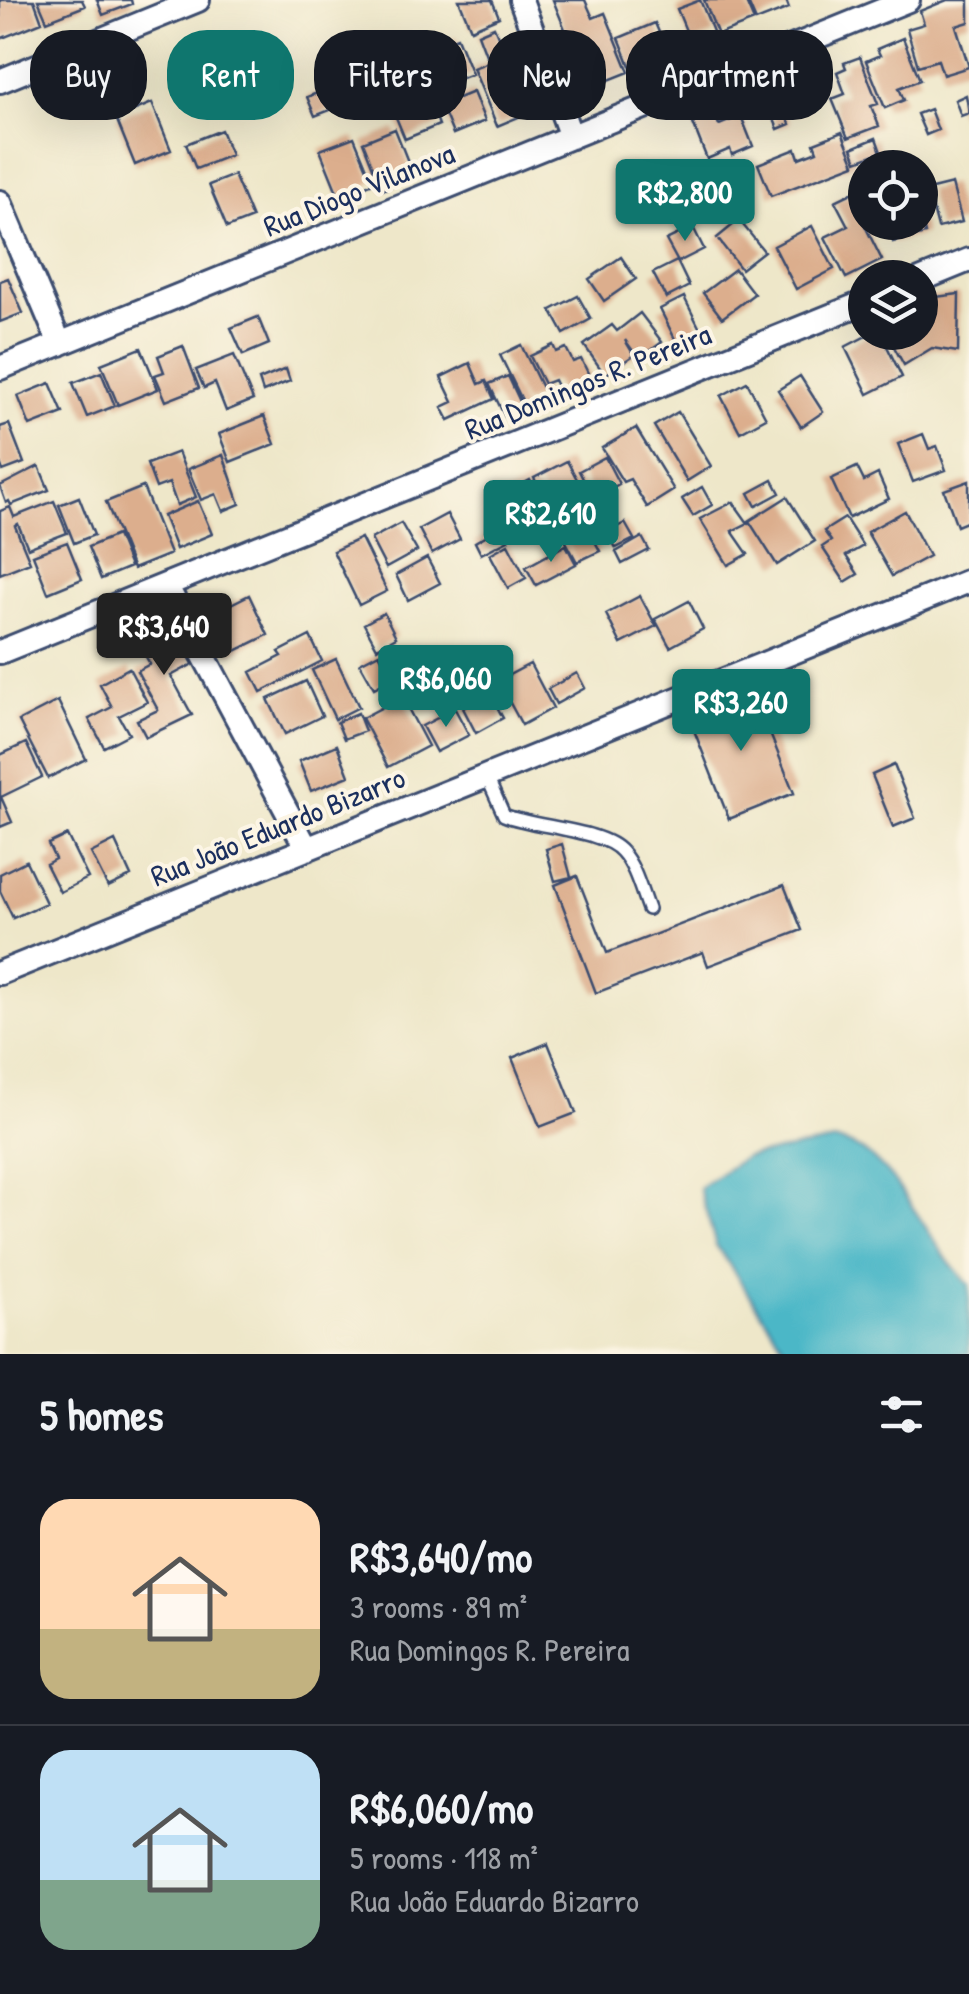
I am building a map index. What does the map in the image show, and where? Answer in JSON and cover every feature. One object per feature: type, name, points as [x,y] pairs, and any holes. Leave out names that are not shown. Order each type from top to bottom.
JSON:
[{"type":"street","points":[[0,81],[198,0]]},
{"type":"street","points":[[521,0],[571,137]]},
{"type":"street","name":"Rua Diogo Vilanova","points":[[0,368],[908,0]]},
{"type":"street","points":[[0,202],[60,344]]},
{"type":"street","points":[[938,273],[969,260]]},
{"type":"street","name":"Rua Domingos R. Pereira","points":[[0,652],[848,309]]},
{"type":"street","name":"Rua João Eduardo Bizarro","points":[[0,972],[969,581]]},
{"type":"street","points":[[166,585],[307,849]]},
{"type":"lane","points":[[486,775],[504,816],[597,836],[622,850],[648,908]]},
{"type":"water","points":[[835,1141],[856,1147],[892,1178],[969,1284],[969,1354],[789,1354],[716,1245],[699,1188],[745,1157]]},
{"type":"building","points":[[0,0],[34,0],[42,22],[0,39]]},
{"type":"building","points":[[38,0],[82,0],[85,6],[47,21]]},
{"type":"building","points":[[97,0],[131,0],[132,4],[103,15]]},
{"type":"building","points":[[459,0],[492,0],[499,17],[471,29]]},
{"type":"building","points":[[553,0],[585,0],[593,18],[605,13],[626,73],[606,81],[606,30],[565,30]]},
{"type":"building","points":[[700,0],[712,30],[686,30],[677,9]]},
{"type":"building","points":[[704,0],[745,0],[754,21],[731,30],[716,30]]},
{"type":"building","points":[[747,0],[786,0],[789,8],[756,21]]},
{"type":"building","points":[[947,0],[969,0],[969,22],[956,26],[969,67],[943,75],[938,60],[918,66],[907,29],[924,24],[920,11]]},
{"type":"building","points":[[655,23],[658,30],[638,30]]},
{"type":"building","points":[[487,30],[486,55],[478,34]]},
{"type":"building","points":[[626,35],[626,56],[619,38]]},
{"type":"building","points":[[903,38],[920,80],[899,88],[904,100],[885,108],[866,61],[880,55],[877,49]]},
{"type":"building","points":[[860,57],[878,104],[871,106],[879,126],[848,138],[833,101],[845,94],[837,72],[846,68],[844,63]]},
{"type":"building","points":[[487,63],[487,102],[473,68]]},
{"type":"building","points":[[473,92],[485,121],[453,134],[447,120],[467,120],[467,94]]},
{"type":"building","points":[[314,94],[314,114],[307,97]]},
{"type":"building","points":[[966,95],[969,113],[961,116],[955,100]]},
{"type":"building","points":[[152,103],[171,150],[135,165],[117,120],[147,120],[147,105]]},
{"type":"building","points":[[930,109],[938,130],[926,135],[917,114]]},
{"type":"building","points":[[397,120],[437,120],[439,125],[405,139]]},
{"type":"building","points":[[692,120],[717,120],[719,125],[743,120],[753,146],[732,155],[730,149],[707,159]]},
{"type":"building","points":[[774,120],[789,120],[790,124],[778,129]]},
{"type":"building","points":[[395,129],[414,177],[382,190],[363,142]]},
{"type":"building","points":[[221,130],[231,155],[196,169],[186,144]]},
{"type":"building","points":[[842,132],[849,150],[848,167],[771,196],[758,164],[796,149],[799,158],[817,151],[814,143]]},
{"type":"building","points":[[354,137],[373,183],[339,197],[320,150]]},
{"type":"building","points":[[876,138],[880,150],[853,150]]},
{"type":"building","points":[[739,171],[750,198],[726,208],[715,181]]},
{"type":"building","points":[[234,175],[252,218],[227,228],[209,185]]},
{"type":"building","points":[[952,184],[962,222],[938,228],[938,188]]},
{"type":"building","points":[[848,195],[848,226],[835,201]]},
{"type":"building","points":[[739,220],[764,251],[741,269],[717,238]]},
{"type":"building","points":[[812,226],[834,269],[796,289],[774,246]]},
{"type":"building","points":[[848,226],[848,240],[872,240],[882,260],[848,260],[846,278],[825,237]]},
{"type":"building","points":[[693,227],[704,249],[678,262],[666,240]]},
{"type":"building","points":[[621,257],[636,279],[604,301],[589,279]]},
{"type":"building","points":[[677,261],[689,286],[666,298],[653,273]]},
{"type":"building","points":[[735,269],[754,294],[722,318],[703,293]]},
{"type":"building","points":[[8,278],[23,313],[0,322],[0,281]]},
{"type":"building","points":[[959,294],[958,352],[938,349],[938,297]]},
{"type":"building","points":[[578,296],[591,319],[564,334],[551,310]]},
{"type":"building","points":[[684,297],[702,333],[678,345],[660,309]]},
{"type":"building","points":[[640,313],[662,342],[639,359],[625,340],[634,355],[605,375],[584,345],[612,325],[617,331]]},
{"type":"building","points":[[258,317],[269,344],[243,355],[231,328]]},
{"type":"building","points":[[521,345],[545,394],[524,404],[500,355]]},
{"type":"building","points":[[553,345],[556,352],[566,348],[573,362],[581,359],[590,377],[560,392],[554,380],[544,384],[530,356]]},
{"type":"building","points":[[183,346],[199,388],[166,401],[155,375],[164,372],[158,356]]},
{"type":"building","points":[[845,347],[889,350],[902,377],[868,394]]},
{"type":"building","points":[[141,348],[158,389],[118,405],[101,364]]},
{"type":"building","points":[[896,350],[929,350],[904,365]]},
{"type":"building","points":[[234,355],[253,400],[226,411],[215,383],[204,388],[196,370]]},
{"type":"building","points":[[470,363],[479,384],[486,381],[494,399],[449,420],[442,407],[453,402],[441,377]]},
{"type":"building","points":[[286,369],[290,381],[263,392],[259,380]]},
{"type":"building","points":[[101,372],[115,406],[87,417],[73,383]]},
{"type":"building","points":[[508,376],[524,410],[506,419],[489,384]]},
{"type":"building","points":[[800,376],[823,412],[801,427],[778,390]]},
{"type":"building","points":[[747,382],[766,418],[740,432],[721,396]]},
{"type":"building","points":[[50,383],[63,413],[30,426],[18,396]]},
{"type":"building","points":[[678,412],[711,466],[687,481],[654,426]]},
{"type":"building","points":[[264,416],[275,444],[230,462],[219,434]]},
{"type":"building","points":[[9,424],[24,463],[3,471],[0,427]]},
{"type":"building","points":[[636,428],[674,490],[647,507],[630,479],[623,482],[602,448]]},
{"type":"building","points":[[923,434],[929,449],[937,446],[946,470],[913,482],[898,444]]},
{"type":"building","points":[[178,452],[196,497],[177,505],[169,483],[156,488],[147,464]]},
{"type":"building","points":[[223,455],[240,504],[223,511],[216,494],[201,500],[188,469]]},
{"type":"building","points":[[605,457],[619,484],[593,498],[579,471]]},
{"type":"building","points":[[567,461],[584,492],[551,509],[534,478]]},
{"type":"building","points":[[39,466],[49,490],[11,505],[6,503],[0,486]]},
{"type":"building","points":[[857,467],[864,481],[878,474],[889,499],[849,518],[831,479]]},
{"type":"building","points":[[530,480],[549,515],[511,536],[492,501]]},
{"type":"building","points":[[773,480],[780,493],[756,506],[749,493]]},
{"type":"building","points":[[969,481],[969,521],[957,526],[944,490]]},
{"type":"building","points":[[143,487],[170,554],[133,569],[106,502]]},
{"type":"building","points":[[702,487],[712,505],[693,516],[682,499]]},
{"type":"building","points":[[79,497],[94,535],[74,543],[59,505]]},
{"type":"building","points":[[787,497],[815,541],[777,565],[749,521]]},
{"type":"building","points":[[54,501],[67,533],[28,548],[18,524],[15,526],[30,562],[0,574],[0,511],[10,507],[14,517]]},
{"type":"building","points":[[198,501],[212,534],[176,549],[163,516]]},
{"type":"building","points":[[733,502],[748,523],[732,531],[748,554],[728,565],[700,519]]},
{"type":"building","points":[[578,509],[600,551],[577,562],[555,521]]},
{"type":"building","points":[[905,511],[929,556],[892,576],[867,532]]},
{"type":"building","points":[[447,514],[460,539],[432,554],[419,529]]},
{"type":"building","points":[[845,518],[863,546],[846,556],[858,574],[845,582],[822,547],[831,541],[824,531]]},
{"type":"building","points":[[401,523],[417,551],[386,568],[371,539]]},
{"type":"building","points":[[625,523],[634,539],[616,548],[607,532]]},
{"type":"building","points":[[501,527],[508,540],[481,554],[475,542]]},
{"type":"building","points":[[117,535],[130,567],[101,579],[88,547]]},
{"type":"building","points":[[642,537],[649,550],[622,564],[616,552]]},
{"type":"building","points":[[361,538],[387,591],[359,605],[333,551]]},
{"type":"building","points":[[67,542],[82,579],[48,593],[33,555]]},
{"type":"building","points":[[508,544],[526,578],[508,588],[490,554]]},
{"type":"building","points":[[566,545],[576,564],[536,585],[526,567]]},
{"type":"building","points":[[427,558],[440,583],[408,600],[396,575]]},
{"type":"building","points":[[249,595],[268,635],[231,653],[213,613]]},
{"type":"building","points":[[640,596],[656,626],[621,644],[606,614]]},
{"type":"building","points":[[689,601],[703,629],[670,647],[655,619]]},
{"type":"building","points":[[384,613],[396,637],[377,648],[364,624]]},
{"type":"building","points":[[168,618],[193,664],[171,676],[192,715],[146,737],[137,720],[158,710],[137,671],[150,664],[146,657],[156,652],[144,631]]},
{"type":"building","points":[[310,636],[322,661],[261,692],[251,672]]},
{"type":"building","points":[[379,653],[393,678],[374,688],[360,663]]},
{"type":"building","points":[[336,659],[359,707],[335,719],[312,670]]},
{"type":"building","points":[[530,664],[553,708],[522,725],[498,681]]},
{"type":"building","points":[[129,668],[147,702],[119,716],[129,734],[104,747],[89,719],[112,707],[100,684]]},
{"type":"building","points":[[577,673],[585,688],[556,704],[548,689]]},
{"type":"building","points":[[306,681],[322,716],[285,734],[268,699]]},
{"type":"building","points":[[752,689],[794,793],[729,819],[688,715]]},
{"type":"building","points":[[490,694],[503,718],[476,733],[463,708]]},
{"type":"building","points":[[402,697],[428,746],[388,767],[362,718]]},
{"type":"building","points":[[58,701],[86,759],[48,778],[19,721]]},
{"type":"building","points":[[455,709],[469,735],[436,752],[422,726]]},
{"type":"building","points":[[358,713],[365,731],[344,739],[337,722]]},
{"type":"building","points":[[26,743],[42,777],[1,797],[12,822],[0,827],[0,755]]},
{"type":"building","points":[[337,745],[349,776],[311,791],[299,761]]},
{"type":"building","points":[[894,765],[915,818],[893,827],[872,775]]},
{"type":"building","points":[[67,835],[88,878],[60,892],[46,864],[55,859],[48,844]]},
{"type":"building","points":[[115,841],[131,876],[108,887],[91,853]]},
{"type":"building","points":[[562,844],[571,877],[555,881],[546,849]]},
{"type":"building","points":[[26,861],[46,903],[13,918],[0,891],[0,874]]},
{"type":"building","points":[[577,876],[607,953],[784,885],[802,930],[708,966],[703,952],[596,993],[555,885]]},
{"type":"building","points":[[548,1043],[576,1113],[540,1127],[512,1058]]}]
